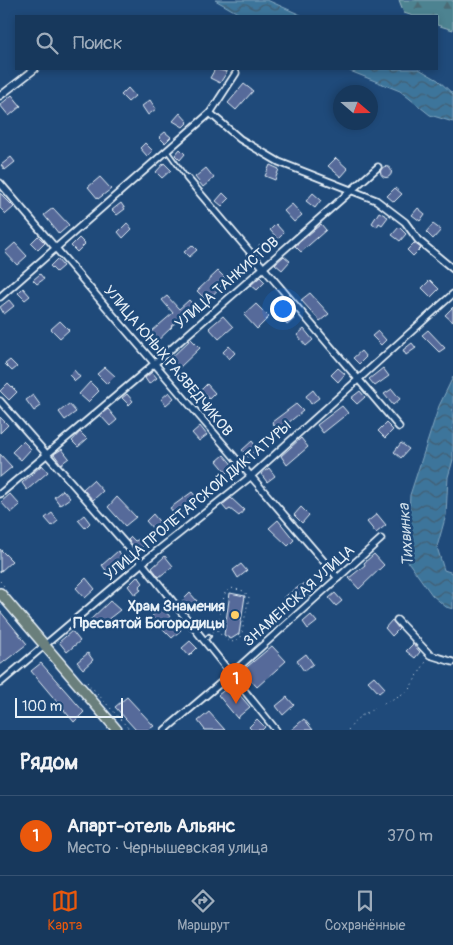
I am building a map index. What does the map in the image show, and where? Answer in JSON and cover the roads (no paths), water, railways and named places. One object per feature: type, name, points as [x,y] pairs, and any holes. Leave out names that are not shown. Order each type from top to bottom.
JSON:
[{"type":"main road","points":[[0,593],[117,730]]},
{"type":"street","points":[[0,96],[34,70]]},
{"type":"street","points":[[0,296],[168,152],[210,113],[236,73]]},
{"type":"street","points":[[210,113],[240,139],[279,162],[376,200],[405,222],[418,240],[453,269]]},
{"type":"street","name":"УЛИЦА ТАНКИСТОВ","points":[[0,494],[154,364],[378,167]]},
{"type":"street","points":[[187,178],[399,427]]},
{"type":"street","name":"УЛИЦА ЮНЫХ РАЗВЕДЧИКОВ","points":[[0,183],[338,578]]},
{"type":"street","name":"УЛИЦА ПРОЛЕТАРСКОЙ ДИКТАТУРЫ","points":[[0,683],[142,563],[250,477],[453,294]]},
{"type":"street","points":[[0,400],[49,454],[207,638],[231,674],[276,730]]},
{"type":"street","name":"ЗНАМЕНСКАЯ УЛИЦА","points":[[165,730],[231,674],[381,539]]},
{"type":"street","points":[[396,620],[430,655],[453,662]]},
{"type":"lane","points":[[168,152],[187,178]]},
{"type":"water","points":[[215,0],[267,0],[301,15],[241,15]]},
{"type":"water","points":[[348,70],[421,70],[438,80],[453,94],[453,122],[430,115],[400,91]]},
{"type":"water","name":"Тихвинка","points":[[453,377],[453,460],[448,477],[446,515],[437,547],[444,570],[453,573],[453,609],[446,607],[432,595],[406,559],[410,495],[439,406]]},
{"type":"place","name":"Храм Знамения Пресвятой Богородицы","points":[[235,615]]},
{"type":"place","name":"Апарт-отель Альянс","points":[[236,704]]}]
